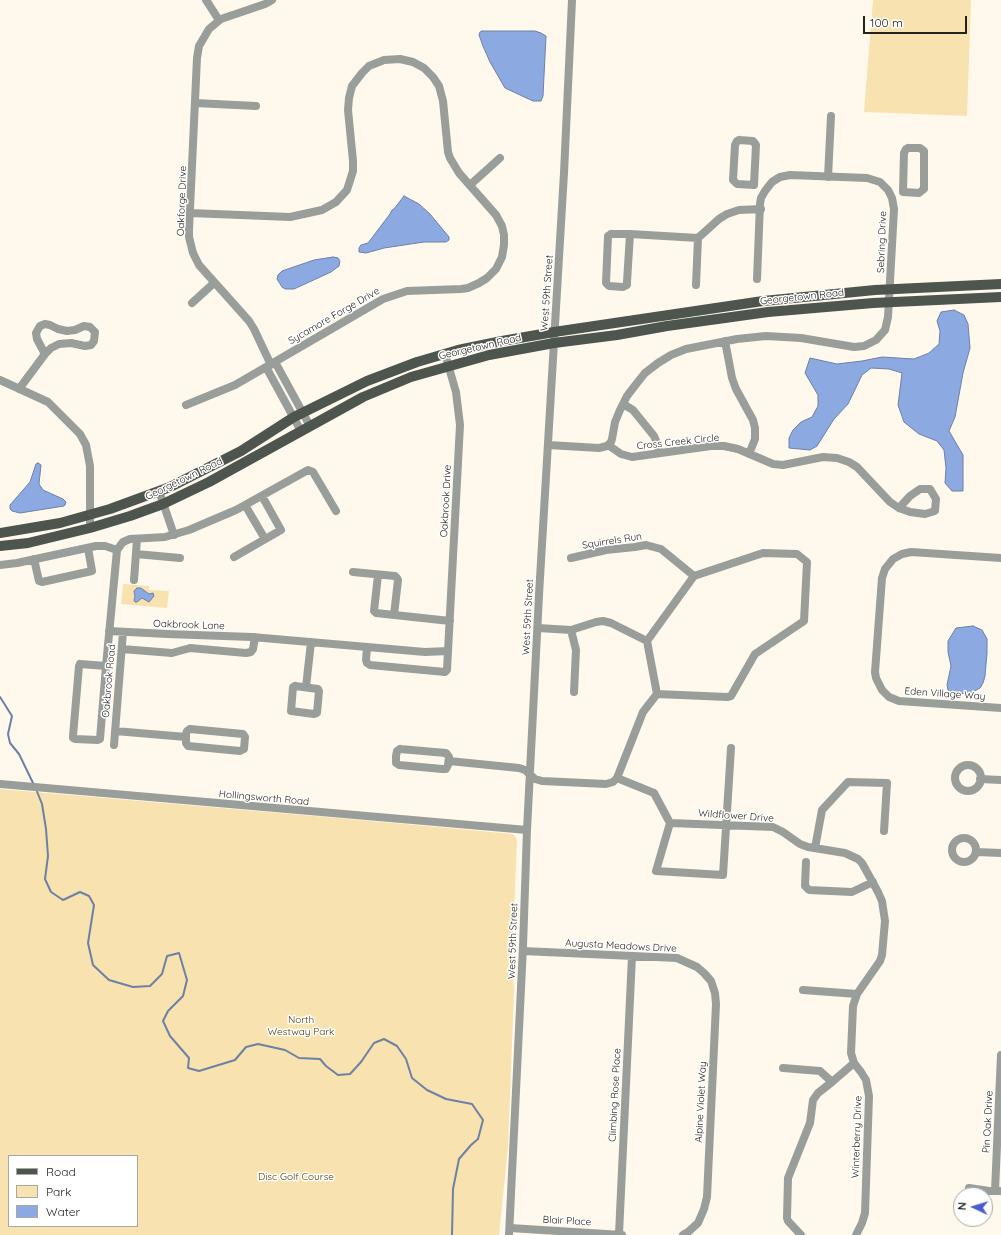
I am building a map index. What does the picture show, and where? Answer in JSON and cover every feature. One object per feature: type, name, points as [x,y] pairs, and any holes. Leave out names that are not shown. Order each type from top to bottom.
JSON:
[{"type":"main road","name":"Georgetown Road","points":[[0,533],[48,526],[115,508],[159,491],[207,469],[241,451],[298,415],[380,376],[417,362],[484,344],[751,302],[890,289],[1001,284]]},
{"type":"main road","name":"Georgetown Road","points":[[0,546],[28,543],[90,528],[163,504],[209,482],[363,397],[412,377],[490,355],[554,343],[617,335],[674,325],[822,306],[1001,297]]},
{"type":"street","points":[[206,0],[219,20],[265,4],[272,0]]},
{"type":"street","name":"West 59th Street","points":[[510,1231],[527,830],[564,173],[572,0]]},
{"type":"street","name":"Oakforge Drive","points":[[219,20],[209,29],[199,46],[197,58],[190,213],[190,237],[193,253],[201,268],[254,329],[271,365],[306,428]]},
{"type":"street","name":"Sycamore Forge Drive","points":[[186,404],[231,387],[389,296],[414,291],[464,289],[479,284],[494,271],[502,257],[504,245],[502,226],[496,215],[456,168],[450,158],[447,146],[443,101],[440,88],[427,70],[416,63],[404,59],[390,59],[378,62],[369,66],[355,80],[351,89],[348,103],[353,171],[347,190],[336,202],[322,210],[290,217],[190,213]]},
{"type":"street","points":[[195,103],[256,106]]},
{"type":"street","points":[[828,177],[831,116]]},
{"type":"street","points":[[754,185],[756,145],[751,141],[738,141],[735,145],[733,180],[737,184],[754,185],[765,191],[762,198],[757,279]]},
{"type":"street","name":"Sebring Drive","points":[[892,196],[903,192],[919,193],[924,189],[925,154],[922,149],[908,148],[905,151],[903,192]]},
{"type":"street","points":[[470,185],[500,158]]},
{"type":"street","name":"Sebring Drive","points":[[608,445],[612,439],[615,422],[623,404],[633,388],[652,367],[680,351],[692,347],[725,341],[754,337],[779,336],[854,347],[864,346],[876,340],[885,330],[887,324],[890,289],[894,209],[892,196],[884,185],[873,179],[787,175],[772,182],[765,191]]},
{"type":"street","points":[[696,285],[698,238],[719,219],[727,214],[738,210],[761,209]]},
{"type":"street","points":[[630,234],[627,284],[623,287],[609,286],[606,283],[608,236],[612,234],[630,234],[698,238]]},
{"type":"street","points":[[192,303],[214,283]]},
{"type":"street","points":[[19,389],[51,348],[71,342],[85,346],[91,345],[95,339],[95,332],[87,326],[67,331],[58,329],[48,324],[41,325],[36,333],[37,339],[45,354]]},
{"type":"street","points":[[725,341],[732,378],[736,389],[753,420],[755,428],[755,439],[749,454]]},
{"type":"street","name":"Oakbrook Drive","points":[[445,354],[458,401],[460,431],[448,651]]},
{"type":"street","points":[[0,380],[48,402],[78,432],[83,440],[87,448],[90,466],[90,528]]},
{"type":"street","points":[[623,404],[633,410],[654,436],[658,445],[659,453]]},
{"type":"street","points":[[548,445],[599,448],[608,445]]},
{"type":"street","name":"Cross Creek Circle","points":[[608,445],[618,453],[626,456],[638,456],[718,446],[734,448],[773,464],[783,465],[823,457],[837,458],[857,467],[890,502],[899,508]]},
{"type":"street","points":[[106,666],[81,664],[79,666],[74,738],[100,739],[117,550],[123,542],[174,535],[196,528],[245,505],[310,470],[313,472],[336,511]]},
{"type":"street","points":[[159,491],[174,535]]},
{"type":"street","points":[[234,558],[265,540],[281,528],[262,496]]},
{"type":"street","points":[[245,505],[265,540]]},
{"type":"street","points":[[134,580],[137,539]]},
{"type":"street","name":"Squirrels Run","points":[[571,558],[606,550],[635,548],[646,545],[661,549],[694,576]]},
{"type":"street","points":[[0,565],[103,546],[117,550]]},
{"type":"street","points":[[34,559],[39,581],[42,582],[92,571],[88,548]]},
{"type":"street","name":"Eden Village Way","points":[[1001,558],[915,552],[905,553],[896,557],[888,564],[882,575],[876,675],[880,688],[889,697],[898,701],[1001,708]]},
{"type":"street","points":[[449,761],[518,768],[525,770],[535,779],[541,781],[607,784],[613,782],[617,778],[643,712],[657,694],[647,641],[694,576],[764,553],[797,554],[807,562],[804,620],[755,654],[731,696],[657,694]]},
{"type":"street","points":[[136,554],[180,558]]},
{"type":"street","points":[[353,572],[395,576],[398,580],[394,615]]},
{"type":"street","points":[[378,575],[374,611],[376,613],[450,621]]},
{"type":"street","points":[[538,628],[571,630],[604,621],[614,624],[647,641]]},
{"type":"street","points":[[571,630],[576,650],[574,692]]},
{"type":"street","name":"Oakbrook Lane","points":[[109,631],[255,637],[425,652],[448,651]]},
{"type":"street","name":"Oakbrook Road","points":[[114,745],[123,632]]},
{"type":"street","points":[[122,649],[175,653],[190,648],[246,653],[251,652],[253,649],[255,637]]},
{"type":"street","points":[[306,687],[311,642]]},
{"type":"street","points":[[367,647],[366,660],[369,664],[445,672],[447,670],[448,651]]},
{"type":"street","points":[[190,729],[242,734],[245,737],[244,749],[240,751],[189,746],[186,743],[186,737],[187,731],[190,729]]},
{"type":"street","points":[[115,731],[186,737]]},
{"type":"street","points":[[402,748],[444,752],[448,755],[449,761],[448,767],[443,769],[400,766],[396,763],[396,754],[397,751],[402,748]]},
{"type":"street","points":[[617,778],[654,793],[670,823],[656,871],[723,875],[731,748]]},
{"type":"street","points":[[980,779],[1001,780]]},
{"type":"street","points":[[815,848],[822,810],[848,782],[888,783],[884,831]]},
{"type":"street","name":"Hollingsworth Road","points":[[0,784],[527,830]]},
{"type":"street","name":"Wildflower Drive","points":[[670,823],[773,827],[800,844],[853,856],[862,863],[882,901],[885,921],[882,952]]},
{"type":"street","points":[[977,852],[1001,853]]},
{"type":"street","points":[[806,862],[805,886],[809,890],[852,892],[873,882]]},
{"type":"street","name":"Augusta Meadows Drive","points":[[523,951],[677,958],[697,967],[711,981]]},
{"type":"street","name":"Winterberry Drive","points":[[856,1235],[861,1226],[865,1213],[869,1096],[864,1077],[854,1063],[851,1053],[852,1012],[854,1000],[857,994],[880,962],[882,952]]},
{"type":"street","name":"Climbing Rose Place","points":[[620,1235],[632,956]]},
{"type":"street","name":"Alpine Violet Way","points":[[683,1235],[698,1222],[704,1210],[707,1197],[716,1004],[715,993],[711,981]]},
{"type":"street","points":[[803,990],[857,994]]},
{"type":"street","name":"Pin Oak Drive","points":[[998,1191],[1001,1055]]},
{"type":"street","points":[[801,1235],[787,1218],[788,1178],[810,1123],[813,1100],[818,1093],[854,1063]]},
{"type":"street","points":[[783,1068],[820,1071],[832,1082]]},
{"type":"street","name":"Blair Place","points":[[510,1231],[620,1235]]},
{"type":"green space","points":[[873,0],[971,0],[967,116],[864,112]]},
{"type":"green space","points":[[123,584],[149,586],[149,590],[169,591],[167,608],[121,604]]},
{"type":"green space","name":"North Westway Park","points":[[0,789],[513,834],[517,839],[512,959],[514,990],[508,1148],[499,1235],[0,1235]]},
{"type":"water","points":[[482,31],[535,31],[546,36],[543,96],[541,101],[533,101],[505,88],[490,62],[483,46],[479,35]]},
{"type":"water","points":[[404,196],[419,204],[430,214],[449,237],[449,240],[446,242],[424,242],[384,248],[366,253],[359,252],[361,245],[368,243]]},
{"type":"water","points":[[333,257],[338,258],[340,261],[339,266],[331,272],[294,289],[285,289],[277,279],[278,275],[282,271],[314,260]]},
{"type":"water","points":[[954,310],[964,315],[968,324],[970,348],[963,373],[955,417],[949,431],[963,455],[963,491],[952,491],[945,483],[946,468],[944,450],[937,441],[919,434],[904,422],[898,405],[902,373],[889,369],[871,368],[862,375],[848,404],[834,419],[817,446],[810,450],[789,448],[789,438],[793,430],[801,422],[812,417],[818,406],[818,395],[805,373],[810,358],[837,364],[882,357],[914,359],[929,353],[939,344],[940,331],[937,321],[941,312]]},
{"type":"water","points":[[38,463],[41,465],[39,484],[43,490],[63,499],[66,502],[65,505],[20,513],[12,511],[10,509],[10,505],[30,482],[36,464]]},
{"type":"water","points":[[137,588],[141,588],[149,594],[153,593],[154,596],[149,602],[142,598],[135,602],[134,591]]},
{"type":"water","points":[[973,626],[982,630],[987,639],[985,676],[983,683],[980,688],[971,693],[953,694],[948,690],[947,685],[951,666],[948,652],[948,641],[956,628]]},
{"type":"waterway","points":[[0,697],[12,716],[8,734],[10,743],[19,754],[34,785]]},
{"type":"waterway","points":[[36,789],[42,804],[46,829],[48,856],[45,879],[51,892],[63,900],[80,892],[89,896],[94,905],[88,943],[93,965],[109,980],[133,987],[150,986],[162,974],[167,956],[179,953],[187,980],[183,996],[168,1011],[163,1021],[170,1036],[189,1058],[188,1068],[199,1071],[235,1060],[246,1047],[258,1044],[285,1050],[299,1058],[320,1059],[326,1066],[338,1075],[350,1074],[361,1062],[374,1043],[384,1039],[397,1046],[406,1059],[412,1078],[427,1090],[446,1099],[472,1104],[483,1120],[478,1139],[459,1159],[453,1189],[452,1235]]},
{"type":"park label","name":"Disc Golf Course","points":[[296,1177]]}]
